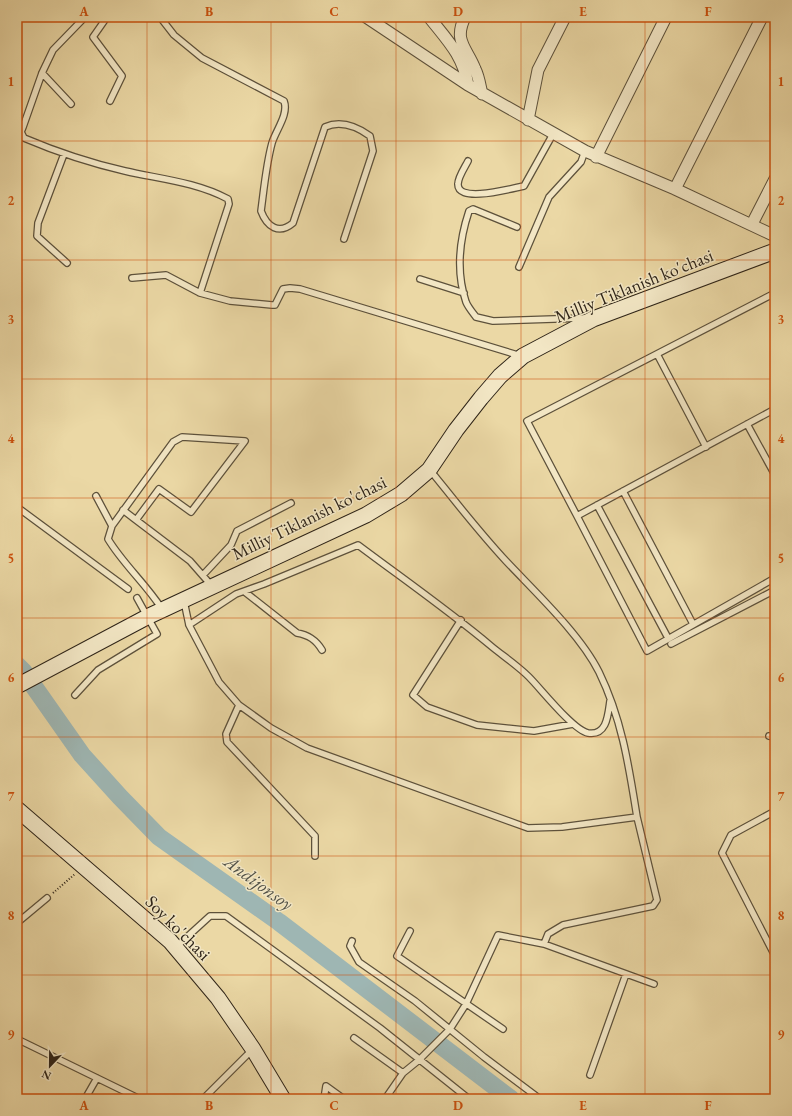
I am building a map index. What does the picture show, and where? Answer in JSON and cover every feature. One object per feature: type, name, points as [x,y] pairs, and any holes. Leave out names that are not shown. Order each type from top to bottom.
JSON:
[{"type":"main road","name":"Milliy Tiklanish ko'chasi","points":[[17,686],[147,616],[184,599],[207,581],[366,515],[401,494],[429,470],[480,398],[500,376],[523,356],[593,319],[775,250]]},
{"type":"main road","name":"Soy ko'chasi","points":[[17,809],[175,947],[218,998],[253,1049],[283,1099]]},
{"type":"street","points":[[366,17],[468,86],[553,134],[596,157],[675,189],[775,236]]},
{"type":"street","points":[[429,17],[453,48],[465,68],[468,86]]},
{"type":"street","points":[[465,17],[460,28],[462,45],[475,69],[482,94]]},
{"type":"street","points":[[528,120],[538,70],[565,17]]},
{"type":"street","points":[[596,157],[666,17]]},
{"type":"street","points":[[675,189],[762,17]]},
{"type":"street","points":[[752,224],[775,179]]},
{"type":"lane","points":[[17,22],[21,17]]},
{"type":"lane","points":[[85,17],[53,50],[42,73],[21,132],[24,138],[64,154],[126,171],[183,182],[228,199],[229,204],[200,293]]},
{"type":"lane","points":[[107,17],[93,37],[122,76],[110,101]]},
{"type":"lane","points":[[160,17],[174,35],[202,58],[284,102],[286,106],[284,114],[272,143],[260,211],[264,222],[269,225],[282,229],[289,227],[293,223],[325,128],[332,124],[345,124],[359,128],[370,136],[373,151],[344,239]]},
{"type":"lane","points":[[42,73],[71,104]]},
{"type":"lane","points":[[468,161],[458,183],[458,187],[465,193],[475,195],[524,186],[553,134]]},
{"type":"lane","points":[[519,267],[549,197],[581,162],[585,151]]},
{"type":"lane","points":[[64,154],[36,232],[37,236],[67,263]]},
{"type":"lane","points":[[517,226],[473,209],[469,211],[460,242],[459,266],[466,303],[476,317],[493,321],[593,319]]},
{"type":"lane","points":[[132,278],[166,275],[200,293],[230,301],[272,305],[275,305],[283,290],[290,288],[300,289],[523,356]]},
{"type":"lane","points":[[420,279],[464,293]]},
{"type":"lane","points":[[775,294],[527,422],[578,516],[647,651],[775,578]]},
{"type":"lane","points":[[658,354],[706,447]]},
{"type":"lane","points":[[578,516],[775,409]]},
{"type":"lane","points":[[747,424],[775,475]]},
{"type":"lane","points":[[136,520],[159,489],[191,512],[245,440],[182,437],[173,442],[112,526],[108,539],[115,550],[151,592],[162,610]]},
{"type":"lane","points":[[429,470],[496,550],[571,631],[598,670],[611,698],[623,735],[637,817],[657,900],[653,906],[563,925],[548,934],[544,944]]},
{"type":"lane","points":[[623,491],[692,624]]},
{"type":"lane","points":[[96,496],[112,526]]},
{"type":"lane","points":[[123,510],[190,562],[207,581],[231,546],[237,531],[291,502]]},
{"type":"lane","points":[[597,505],[668,638]]},
{"type":"lane","points":[[17,507],[128,588]]},
{"type":"lane","points":[[189,625],[236,594],[245,592],[358,545],[461,620],[528,676],[573,724],[586,732],[596,733],[603,728],[608,721],[611,698]]},
{"type":"lane","points":[[671,644],[775,590]]},
{"type":"lane","points":[[245,592],[297,633],[308,635],[318,643],[322,650]]},
{"type":"lane","points":[[75,695],[98,670],[157,634],[137,598]]},
{"type":"lane","points":[[184,599],[189,625],[219,682],[239,705],[271,728],[307,748],[528,828],[562,827],[637,817]]},
{"type":"lane","points":[[461,620],[413,696],[427,707],[477,726],[534,732],[573,724]]},
{"type":"lane","points":[[239,705],[226,734],[227,742],[315,836],[316,856]]},
{"type":"lane","points":[[768,736],[775,737]]},
{"type":"lane","points":[[775,811],[731,835],[722,853],[775,956]]},
{"type":"lane","points":[[17,923],[47,898]]},
{"type":"lane","points":[[175,947],[210,916],[226,916],[380,1028],[469,1099]]},
{"type":"lane","points":[[410,931],[397,956],[503,1029]]},
{"type":"lane","points":[[385,1099],[403,1074],[450,1029],[466,1004],[498,935],[544,944],[654,984]]},
{"type":"lane","points":[[352,941],[350,946],[359,962],[415,1001],[540,1099]]},
{"type":"lane","points":[[590,1075],[626,974]]},
{"type":"lane","points":[[354,1038],[403,1074]]},
{"type":"lane","points":[[17,1039],[140,1099]]},
{"type":"lane","points":[[203,1099],[253,1049]]},
{"type":"lane","points":[[85,1099],[97,1078]]},
{"type":"lane","points":[[324,1099],[326,1086],[344,1099]]},
{"type":"path","points":[[47,898],[84,866]]},
{"type":"waterway","name":"Andijonsoy","points":[[17,665],[23,671],[82,755],[159,837],[279,922],[511,1099]]}]
